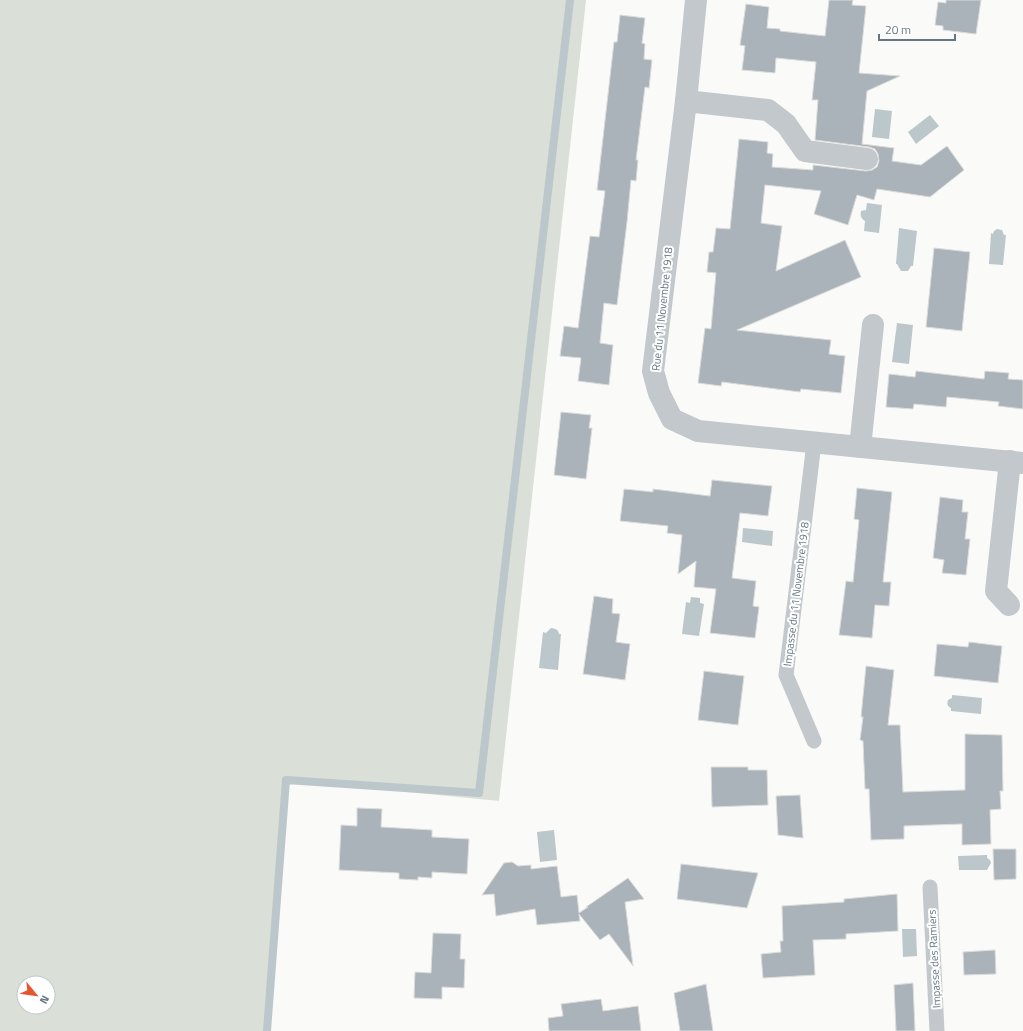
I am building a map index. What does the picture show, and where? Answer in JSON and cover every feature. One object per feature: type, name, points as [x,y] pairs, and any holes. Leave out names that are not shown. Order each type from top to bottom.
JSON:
[{"type":"street","name":"Rue du 11 Novembre 1918","points":[[696,0],[686,101],[653,371],[659,393],[672,418],[698,431],[860,448],[1016,462],[996,591],[1009,605]]},
{"type":"street","points":[[686,101],[768,110],[786,124],[805,151],[867,159]]},
{"type":"street","points":[[860,448],[873,325]]},
{"type":"lane","name":"Impasse du 11 Novembre 1918","points":[[814,443],[786,675],[814,741]]},
{"type":"lane","name":"Impasse des Ramiers","points":[[930,887],[937,1031]]},
{"type":"shaded area","points":[[0,0],[586,0],[499,801],[286,780],[267,1031],[0,1031]]},
{"type":"shaded area","points":[[875,109],[892,111],[889,139],[872,137]]},
{"type":"shaded area","points":[[930,115],[939,126],[916,144],[908,132]]},
{"type":"shaded area","points":[[867,203],[882,205],[879,233],[864,231],[865,221],[861,217],[861,211],[866,210]]},
{"type":"shaded area","points":[[899,228],[917,231],[913,266],[911,266],[908,271],[901,271],[896,264]]},
{"type":"shaded area","points":[[997,229],[1002,230],[1004,235],[1006,235],[1003,265],[989,264],[991,233],[993,234]]},
{"type":"shaded area","points":[[897,323],[913,325],[909,364],[892,362]]},
{"type":"shaded area","points":[[743,528],[773,531],[772,546],[742,542]]},
{"type":"shaded area","points":[[691,597],[700,598],[700,603],[704,604],[699,636],[682,634],[686,602],[690,603]]},
{"type":"shaded area","points":[[551,628],[561,634],[558,670],[539,668],[543,632],[546,633]]},
{"type":"shaded area","points":[[952,695],[982,698],[981,714],[951,711],[951,708],[947,703],[948,700],[952,698]]},
{"type":"shaded area","points":[[554,830],[557,860],[540,862],[537,832]]},
{"type":"shaded area","points":[[987,855],[987,858],[991,863],[987,870],[959,870],[958,856]]},
{"type":"shaded area","points":[[902,929],[916,929],[917,956],[903,957]]},
{"type":"building","points":[[829,0],[853,0],[852,5],[866,6],[859,73],[900,76],[867,91],[862,144],[894,148],[892,161],[921,165],[947,146],[964,170],[930,197],[877,189],[874,200],[857,195],[848,225],[814,214],[821,191],[765,185],[761,223],[782,226],[776,271],[845,240],[861,277],[737,330],[831,340],[829,354],[845,356],[841,393],[801,389],[800,392],[722,382],[721,386],[698,383],[705,328],[711,329],[716,273],[707,272],[709,252],[713,252],[716,228],[730,229],[739,139],[768,142],[767,153],[773,154],[772,167],[813,170],[813,165],[866,171],[877,167],[879,161],[878,154],[875,149],[815,140],[818,100],[812,100],[816,62],[776,58],[775,73],[742,70],[745,46],[740,45],[746,4],[769,7],[767,28],[825,36]]},
{"type":"building","points":[[946,0],[981,0],[976,34],[943,30],[943,26],[935,25],[938,2],[946,3]]},
{"type":"building","points":[[620,15],[645,18],[642,43],[645,44],[644,59],[652,60],[649,88],[645,87],[636,160],[638,160],[636,181],[631,180],[617,305],[604,303],[600,343],[613,345],[609,385],[578,381],[581,358],[560,356],[564,326],[578,328],[590,236],[599,237],[605,191],[597,190],[614,42],[617,42]]},
{"type":"building","points":[[934,248],[970,252],[962,331],[926,327]]},
{"type":"building","points":[[916,371],[984,379],[985,371],[1009,373],[1008,379],[1023,380],[1023,409],[998,406],[999,402],[947,397],[946,407],[914,404],[913,409],[886,407],[889,374],[915,377]]},
{"type":"building","points":[[561,412],[591,415],[589,428],[592,428],[586,479],[554,475]]},
{"type":"building","points":[[712,480],[772,486],[768,516],[740,513],[732,578],[756,581],[753,606],[759,607],[755,638],[710,633],[716,589],[694,587],[696,561],[678,574],[682,535],[667,533],[668,526],[620,521],[624,489],[653,492],[653,489],[710,496]]},
{"type":"building","points":[[857,488],[892,492],[883,582],[891,582],[889,606],[875,605],[872,638],[839,635],[846,581],[853,582],[859,520],[854,519]]},
{"type":"building","points":[[940,497],[963,500],[962,512],[968,512],[965,539],[970,539],[966,575],[942,573],[944,560],[933,558]]},
{"type":"building","points":[[594,596],[613,599],[612,613],[620,614],[616,642],[630,644],[625,680],[583,674]]},
{"type":"building","points":[[969,642],[1002,646],[998,683],[934,676],[937,644],[968,647]]},
{"type":"building","points":[[866,666],[894,670],[888,725],[900,725],[903,792],[965,790],[965,734],[1002,735],[1003,791],[1000,791],[1001,809],[990,810],[991,844],[962,845],[962,824],[904,826],[904,839],[871,840],[869,789],[865,789],[863,741],[860,740]]},
{"type":"building","points":[[704,671],[744,676],[738,725],[698,720]]},
{"type":"building","points":[[711,767],[748,767],[748,770],[767,770],[768,805],[712,807]]},
{"type":"building","points":[[800,795],[803,838],[778,835],[776,796]]},
{"type":"building","points":[[357,808],[382,809],[381,827],[432,830],[432,837],[469,839],[467,874],[432,872],[432,878],[418,877],[418,880],[399,879],[399,873],[339,870],[341,825],[357,826]]},
{"type":"building","points":[[993,849],[1016,849],[1016,879],[994,880]]},
{"type":"building","points":[[512,862],[518,866],[531,865],[531,869],[557,866],[561,897],[577,895],[579,913],[628,878],[644,899],[625,902],[633,966],[609,934],[600,940],[579,914],[580,921],[537,925],[535,909],[496,916],[494,894],[482,895],[504,863]]},
{"type":"building","points":[[681,864],[758,873],[747,908],[677,899]]},
{"type":"building","points":[[897,894],[898,931],[846,934],[846,939],[813,940],[815,975],[763,978],[761,954],[781,952],[780,941],[783,941],[782,906],[844,902],[844,899]]},
{"type":"building","points":[[433,933],[461,934],[460,959],[465,959],[464,988],[442,987],[442,999],[414,998],[415,972],[431,973]]},
{"type":"building","points":[[995,950],[996,974],[964,975],[963,952]]},
{"type":"building","points":[[913,983],[915,1031],[896,1031],[894,985]]},
{"type":"building","points":[[706,984],[713,1031],[680,1031],[674,993]]},
{"type":"building","points":[[601,999],[603,1011],[638,1006],[641,1031],[549,1031],[548,1018],[563,1016],[561,1004]]},
{"type":"waterway","points":[[267,1031],[286,780],[479,793],[570,0]]}]
